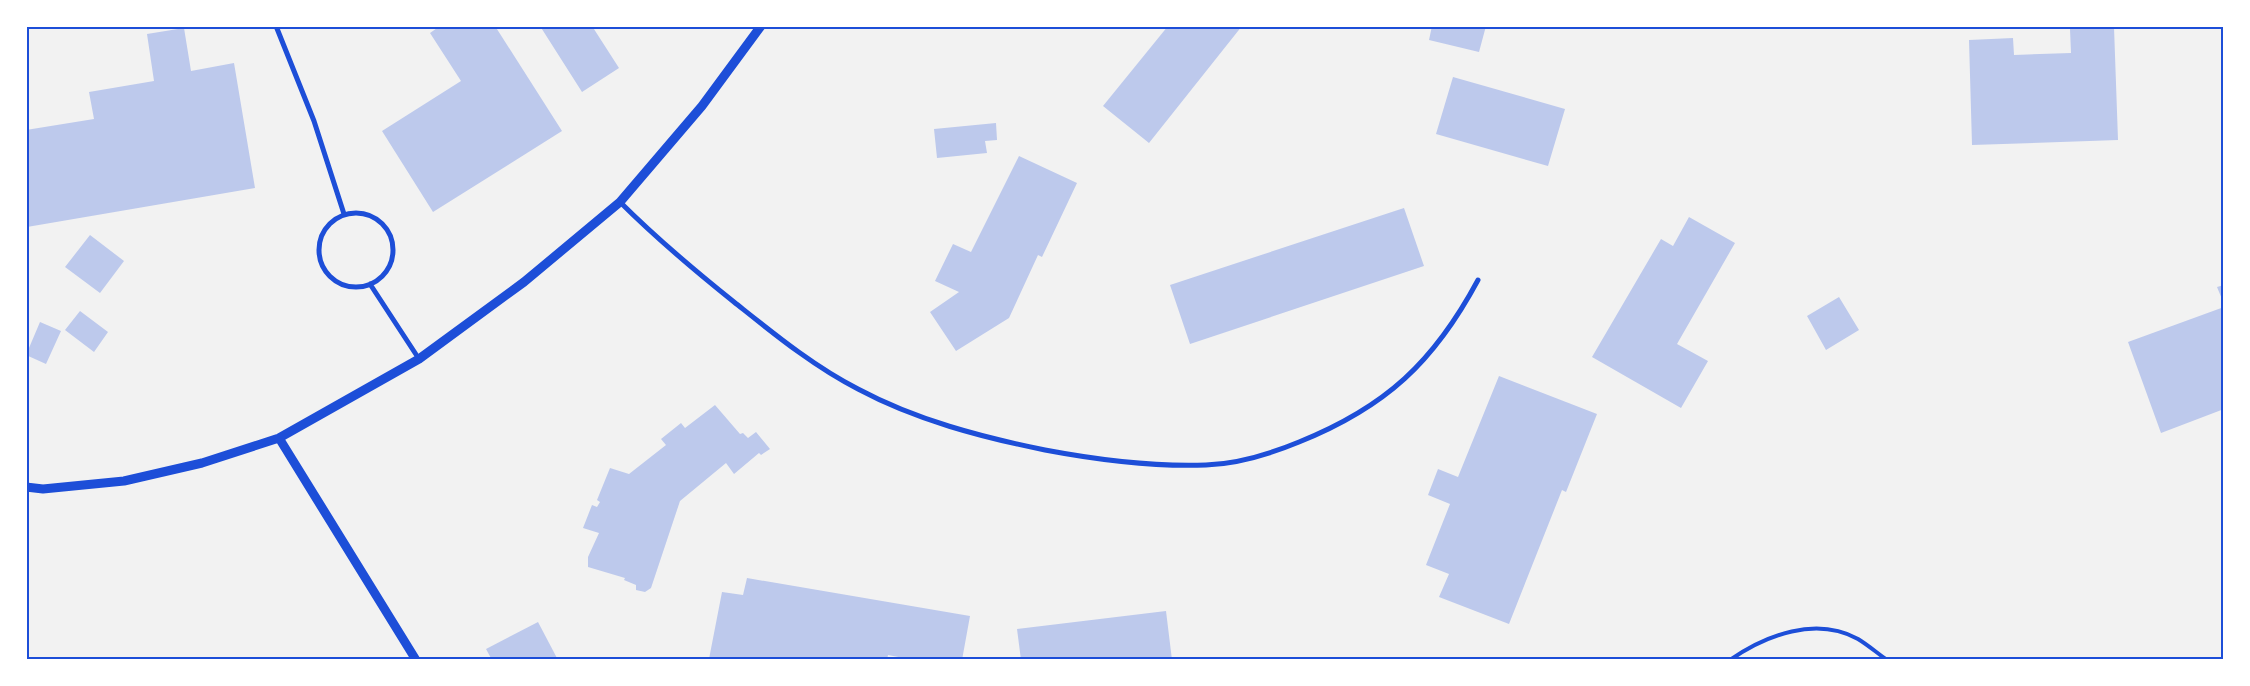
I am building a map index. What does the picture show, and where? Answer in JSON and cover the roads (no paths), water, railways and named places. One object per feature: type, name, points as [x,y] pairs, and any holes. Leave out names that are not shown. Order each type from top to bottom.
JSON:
[{"type":"street","points":[[276,26],[314,121],[344,214]]},
{"type":"street","points":[[26,487],[42,489],[124,480],[202,463],[279,438],[419,359],[524,282],[620,202],[702,106],[761,26]]},
{"type":"street","points":[[620,202],[652,233],[767,329],[858,389],[948,426],[1014,444],[1092,459],[1208,465],[1271,454],[1335,428],[1378,402],[1415,370],[1444,336],[1462,310],[1478,280]]},
{"type":"street","points":[[357,212],[369,215],[380,221],[389,231],[393,243],[393,256],[381,278],[370,284],[358,287],[346,286],[335,281],[321,263],[320,239],[325,228],[344,214],[357,212]]},
{"type":"street","points":[[370,284],[419,359]]},
{"type":"street","points":[[279,438],[416,660]]},
{"type":"lane","points":[[1730,660],[1754,644],[1779,635],[1821,628],[1857,638],[1887,660]]}]
